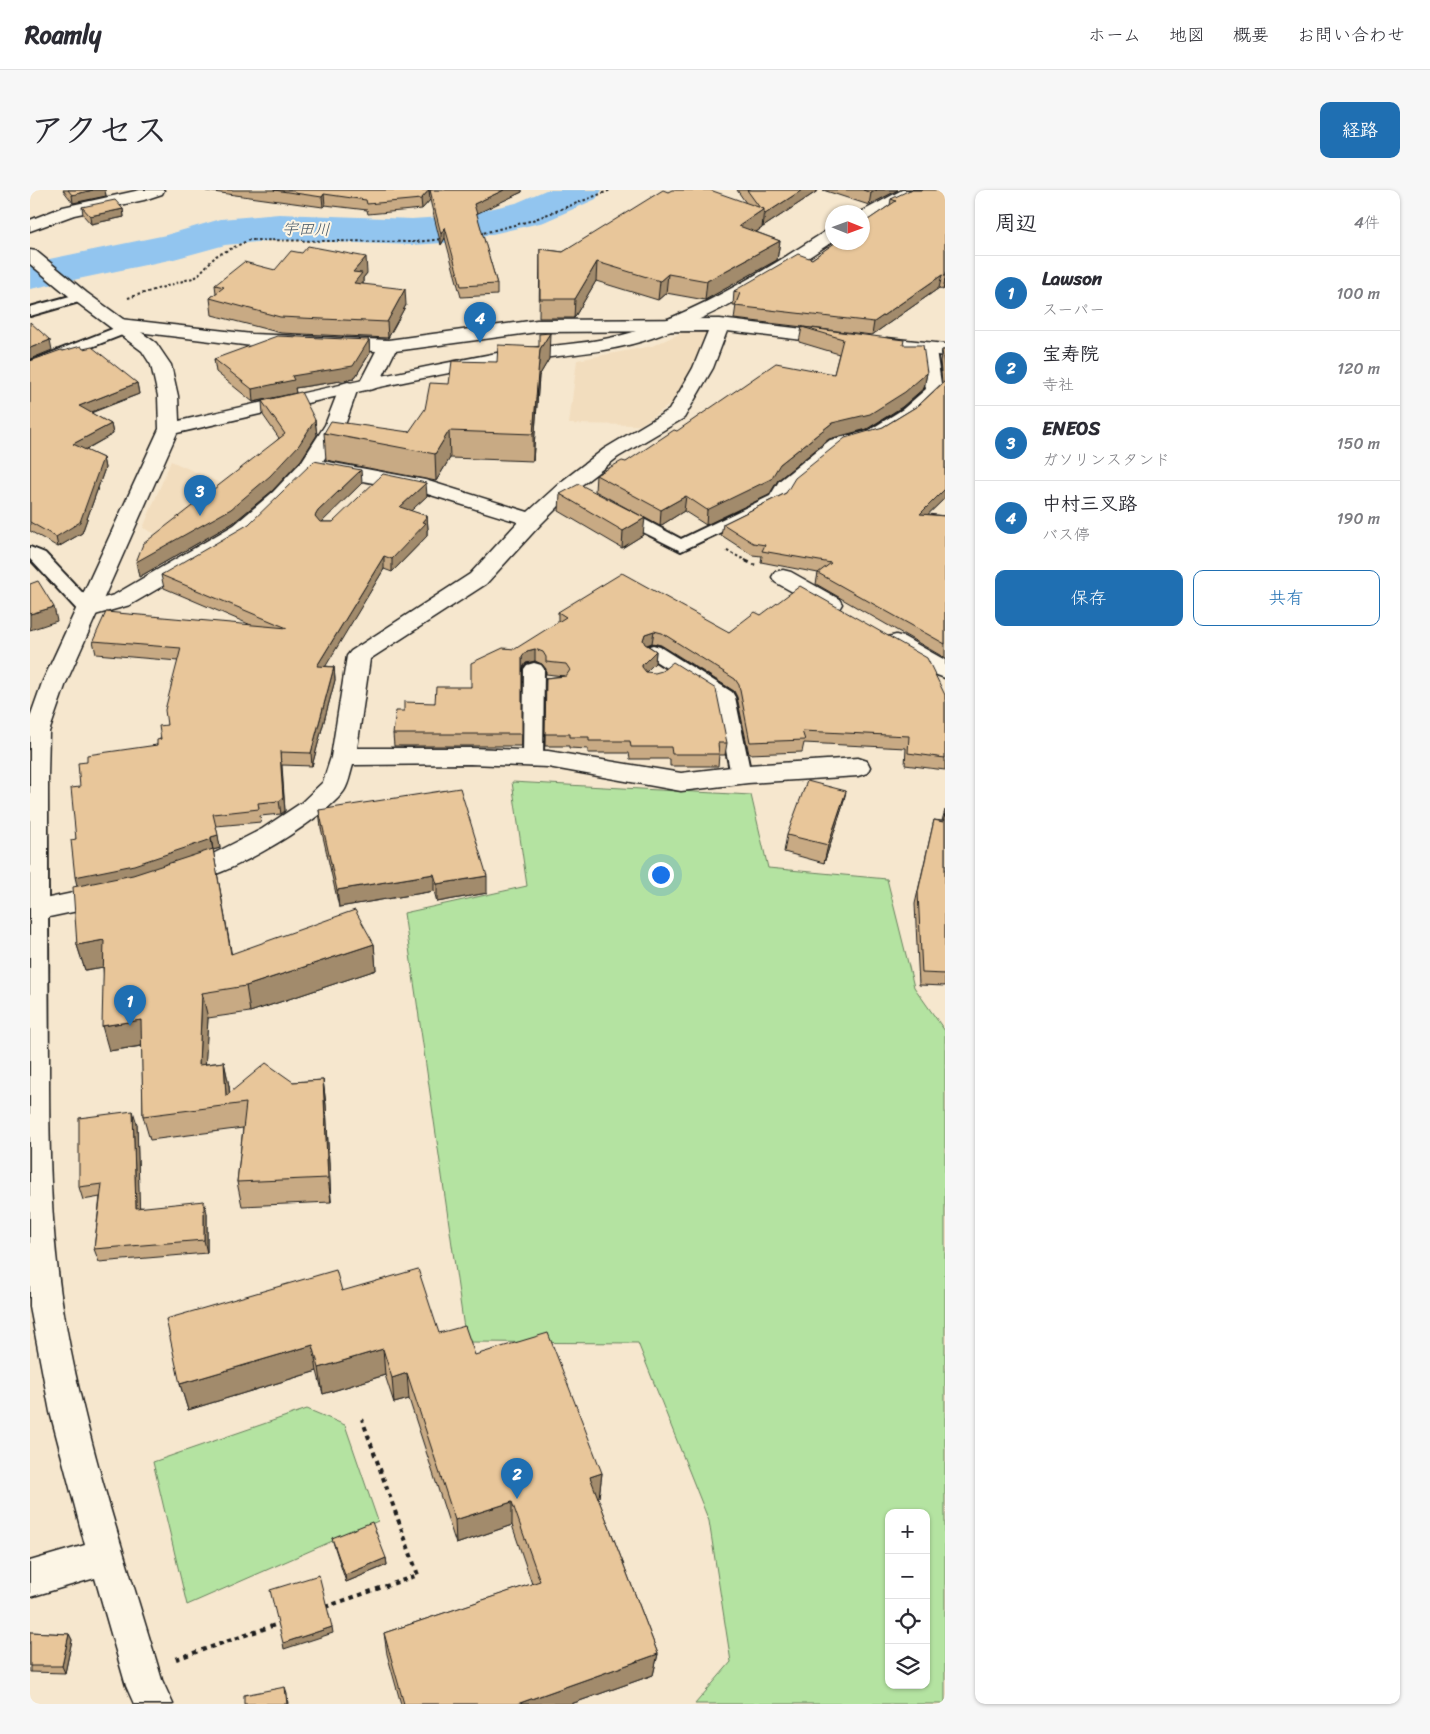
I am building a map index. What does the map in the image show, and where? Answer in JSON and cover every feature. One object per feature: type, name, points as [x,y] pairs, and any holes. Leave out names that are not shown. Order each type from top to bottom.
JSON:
[{"type":"street","points":[[30,226],[69,211],[138,196],[156,190]]},
{"type":"street","points":[[870,215],[914,190]]},
{"type":"street","points":[[169,429],[348,388],[500,358],[613,343],[644,335],[673,324],[763,279],[825,239]]},
{"type":"street","points":[[32,257],[81,297],[149,347],[161,365],[168,396],[169,429],[54,683],[37,732],[35,778],[32,1079],[37,1222],[48,1317],[61,1389],[106,1557],[145,1686],[154,1704]]},
{"type":"street","points":[[123,327],[252,340],[388,346],[537,326],[673,324],[720,325],[854,340]]},
{"type":"street","points":[[156,883],[218,863],[271,836],[310,810],[334,786],[343,757],[359,656],[478,579],[532,520],[576,490],[611,452],[677,414],[702,368],[720,325]]},
{"type":"street","points":[[873,343],[937,350]]},
{"type":"street","points":[[370,384],[388,346]]},
{"type":"street","points":[[88,610],[122,600],[242,530],[280,496],[310,465],[335,425],[348,388]]},
{"type":"street","points":[[310,465],[373,484],[425,486],[532,520]]},
{"type":"street","points":[[783,577],[851,616]]},
{"type":"street","points":[[877,631],[945,670]]},
{"type":"street","points":[[343,757],[470,756],[548,759],[681,782],[741,775],[858,767]]},
{"type":"street","points":[[35,910],[129,891]]},
{"type":"street","points":[[30,1580],[106,1557]]},
{"type":"lane","points":[[30,312],[81,297]]},
{"type":"lane","points":[[30,366],[123,327]]},
{"type":"lane","points":[[602,504],[681,546],[777,499],[786,485],[836,444],[874,434],[909,412],[934,390],[937,350]]},
{"type":"lane","points":[[30,552],[39,557],[88,610]]},
{"type":"lane","points":[[653,651],[665,668],[725,697],[741,775]]},
{"type":"lane","points":[[533,758],[539,678]]},
{"type":"path","points":[[476,235],[500,231],[535,220],[611,190]]},
{"type":"path","points":[[81,297],[175,285],[196,277],[216,256],[249,240],[414,242],[451,238]]},
{"type":"path","points":[[697,538],[783,577]]},
{"type":"path","points":[[316,1610],[418,1575],[362,1419]]},
{"type":"path","points":[[141,1672],[289,1620]]},
{"type":"shaded area","points":[[688,330],[708,332],[683,396],[640,425],[569,424],[577,360],[652,346]]},
{"type":"shaded area","points":[[171,461],[267,504],[195,552],[143,528]]},
{"type":"green space","points":[[512,782],[751,795],[768,868],[887,879],[914,987],[945,1031],[945,1704],[695,1704],[731,1662],[709,1521],[638,1343],[466,1342],[404,913],[527,886]]},
{"type":"green space","points":[[307,1409],[345,1425],[378,1521],[187,1605],[153,1462]]},
{"type":"building","points":[[68,190],[93,190],[72,195]]},
{"type":"building","points":[[274,190],[429,190],[421,199],[367,204],[366,200],[324,194],[322,197]]},
{"type":"building","points":[[430,190],[504,190],[474,204],[497,284],[461,286],[445,227],[441,234]]},
{"type":"building","points":[[663,190],[668,192],[672,190],[710,190],[764,209],[739,226],[780,241],[707,281],[668,274],[660,281],[597,262],[575,299],[540,299],[540,249],[563,252]]},
{"type":"building","points":[[747,190],[802,190],[765,214],[764,209],[760,208]]},
{"type":"building","points":[[863,190],[877,190],[871,193]]},
{"type":"building","points":[[910,190],[945,190],[945,276],[942,275],[874,322],[735,306],[740,293],[734,291],[798,254],[812,259],[825,250],[870,250],[870,219],[896,201],[891,199]]},
{"type":"building","points":[[115,200],[123,209],[90,216],[82,207]]},
{"type":"building","points":[[308,246],[366,257],[353,272],[362,273],[354,283],[405,289],[387,322],[280,317],[210,298],[224,287],[215,285],[244,262],[275,270],[291,251],[302,253]]},
{"type":"building","points":[[30,322],[50,340],[30,348]]},
{"type":"building","points":[[802,327],[904,340],[903,345],[923,345],[927,373],[905,392],[870,414],[832,423],[780,464],[771,479],[707,510],[686,496],[661,510],[596,475],[622,461],[626,462],[674,430],[677,431],[776,363],[834,374],[843,339]]},
{"type":"building","points":[[550,333],[540,349],[533,434],[449,431],[435,454],[324,433],[331,421],[409,432],[425,409],[430,383],[449,384],[452,361],[497,362],[498,345],[539,347],[539,334]]},
{"type":"building","points":[[277,336],[369,340],[353,366],[292,376],[294,380],[252,389],[214,359]]},
{"type":"building","points":[[81,346],[83,349],[92,347],[137,383],[79,406],[111,424],[73,444],[103,458],[80,522],[56,537],[30,522],[30,361],[61,350]]},
{"type":"building","points":[[942,350],[945,350],[945,374]]},
{"type":"building","points":[[945,381],[945,489],[920,514],[945,516],[945,644],[818,573],[831,563],[762,551],[765,545],[753,543],[723,524],[786,493],[795,478],[845,438],[883,427],[919,405]]},
{"type":"building","points":[[301,392],[315,420],[299,445],[270,476],[231,509],[136,562],[143,544],[285,434],[262,401]]},
{"type":"building","points":[[314,461],[361,470],[318,511],[315,516],[320,522],[333,522],[383,474],[426,483],[400,507],[427,516],[422,522],[426,523],[392,559],[384,556],[317,666],[334,667],[311,753],[280,752],[283,798],[279,801],[258,803],[259,809],[213,814],[218,835],[211,837],[211,839],[134,865],[75,877],[71,840],[76,839],[71,788],[80,787],[78,763],[87,762],[87,755],[157,745],[157,740],[161,739],[159,726],[167,725],[165,710],[181,648],[93,641],[106,612],[287,628],[161,575],[249,524]]},
{"type":"building","points":[[579,484],[645,518],[623,531],[560,494]]},
{"type":"building","points":[[622,573],[729,632],[755,612],[761,615],[800,586],[927,658],[945,695],[945,758],[908,753],[909,736],[802,731],[805,740],[750,742],[739,685],[735,679],[662,633],[654,631],[645,634],[643,640],[645,644],[656,651],[642,665],[646,672],[655,673],[662,671],[673,662],[716,689],[727,743],[718,743],[719,754],[672,754],[671,747],[631,747],[630,741],[589,741],[589,737],[570,737],[570,734],[545,734],[546,678],[566,676],[570,670],[566,664],[546,662],[543,652],[535,649],[527,651],[522,657],[522,734],[393,734],[396,711],[404,711],[404,702],[435,703],[436,687],[471,687],[471,663],[503,648],[515,649],[566,617],[558,612]]},
{"type":"building","points":[[38,581],[54,607],[30,614],[30,584]]},
{"type":"building","points":[[807,781],[846,791],[828,845],[787,835]]},
{"type":"building","points":[[460,788],[487,876],[437,884],[434,874],[337,890],[319,810]]},
{"type":"building","points":[[945,814],[945,974],[922,973],[918,892],[934,820],[943,822]]},
{"type":"building","points":[[213,849],[231,954],[355,910],[374,944],[246,986],[202,993],[199,1065],[224,1062],[226,1096],[266,1063],[293,1082],[323,1080],[328,1178],[237,1182],[246,1103],[143,1116],[141,1020],[102,1026],[104,940],[77,945],[73,887],[133,875]]},
{"type":"building","points":[[133,1111],[136,1208],[204,1201],[204,1240],[94,1249],[102,1184],[79,1187],[79,1118]]},
{"type":"building","points":[[418,1269],[439,1333],[465,1326],[475,1355],[548,1333],[602,1473],[590,1477],[658,1654],[517,1704],[404,1704],[384,1633],[540,1581],[512,1502],[455,1520],[407,1373],[392,1378],[383,1349],[319,1368],[313,1345],[180,1384],[166,1319],[336,1270],[342,1291]]},
{"type":"building","points":[[372,1522],[386,1558],[345,1575],[332,1538]]},
{"type":"building","points":[[319,1575],[332,1627],[283,1643],[270,1590]]},
{"type":"building","points":[[30,1632],[69,1634],[62,1666],[30,1666]]},
{"type":"building","points":[[285,1687],[287,1704],[244,1704],[244,1695]]},
{"type":"waterway","name":"宇田川","points":[[30,276],[174,246],[221,232],[279,227],[412,232],[458,229],[529,213],[581,190]]},
{"type":"place","name":"中村三叉路","points":[[480,343]]},
{"type":"place","name":"ENEOS","points":[[200,516]]},
{"type":"place","name":"Lawson","points":[[130,1026]]},
{"type":"place","name":"宝寿院","points":[[517,1499]]}]
